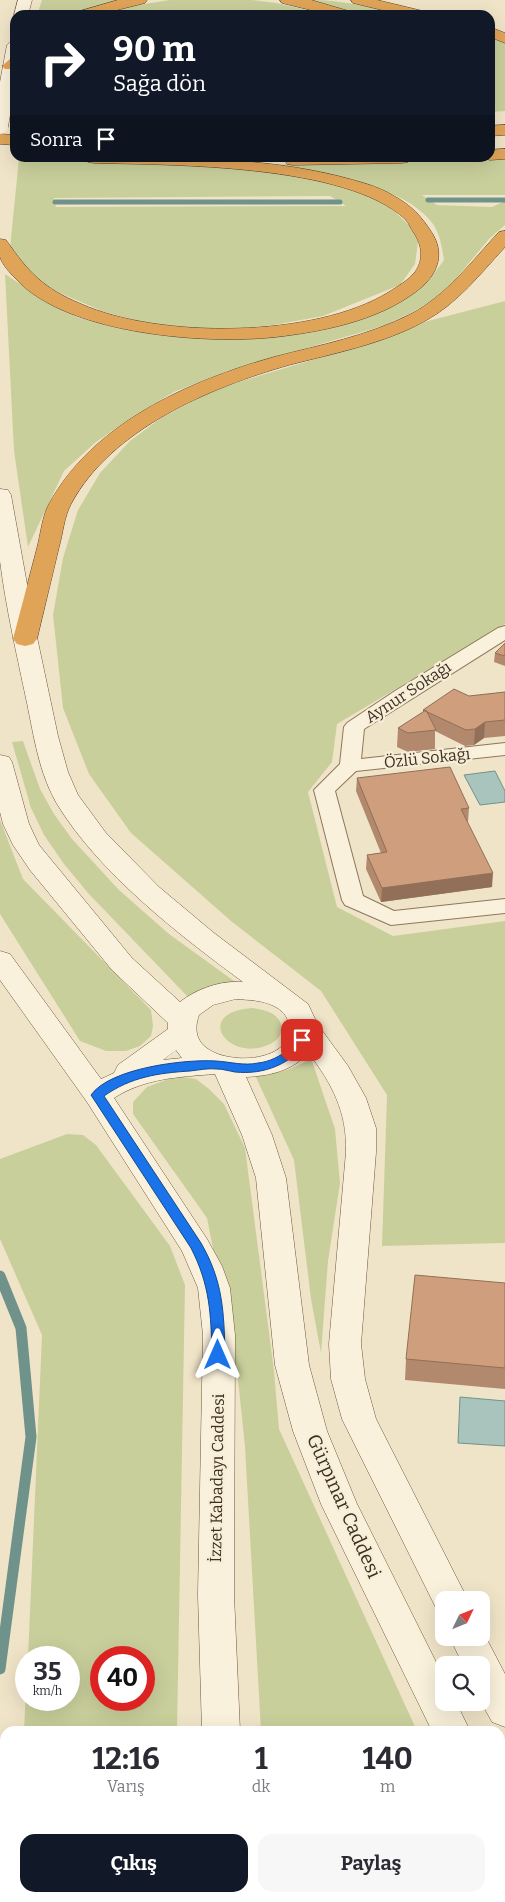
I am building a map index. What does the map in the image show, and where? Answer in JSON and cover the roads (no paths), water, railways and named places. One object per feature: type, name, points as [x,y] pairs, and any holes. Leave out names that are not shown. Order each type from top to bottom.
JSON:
[{"type":"highway","points":[[98,10],[140,0]]},
{"type":"highway","points":[[287,0],[330,10]]},
{"type":"highway","points":[[358,0],[401,10]]},
{"type":"highway","points":[[0,244],[17,272],[38,289],[62,303],[111,321],[162,330],[216,334],[277,331],[352,315],[384,303],[406,290],[425,272],[430,261],[431,250],[428,239],[423,228],[414,217],[400,206],[364,189],[344,182],[293,171],[195,162]]},
{"type":"highway","points":[[25,639],[59,504],[81,472],[108,445],[140,422],[169,405],[214,385],[262,367],[337,347],[387,331],[416,319],[440,306],[505,236]]},
{"type":"main road","points":[[0,126],[10,76]]},
{"type":"main road","points":[[0,495],[25,639],[44,726],[57,774],[65,794],[79,817],[102,845],[155,899],[205,940],[263,981],[296,1015],[340,1077],[352,1099],[360,1125],[361,1152],[345,1344],[348,1379],[359,1419],[445,1591]]},
{"type":"main road","points":[[0,762],[16,824],[26,845],[39,864],[122,964],[182,1026],[187,1045],[199,1057],[221,1066]]},
{"type":"main road","name":"İzzet Kabadayı Caddesi","points":[[0,960],[97,1095],[196,1247],[206,1266],[214,1288],[219,1335],[216,1594],[221,1726]]},
{"type":"main road","points":[[236,990],[256,990],[274,995],[296,1015],[302,1040],[293,1052],[278,1062],[258,1067],[237,1068],[221,1066],[159,1069],[133,1075],[110,1086],[97,1095],[182,1026],[189,1010],[202,1000],[218,993],[236,990]]},
{"type":"main road","name":"Gürpınar Caddesi","points":[[221,1066],[257,1134],[271,1178],[292,1365],[310,1431],[339,1504],[449,1726]]},
{"type":"main road","points":[[472,1646],[505,1711]]},
{"type":"street","name":"Aynur Sokağı","points":[[350,766],[354,727],[402,695],[505,632]]},
{"type":"street","name":"Özlü Sokağı","points":[[350,766],[505,750]]},
{"type":"street","points":[[350,766],[324,790],[353,900],[391,918],[505,906]]},
{"type":"water","points":[[495,771],[505,791],[505,802],[480,805],[464,775]]},
{"type":"water","points":[[460,1397],[505,1401],[505,1446],[458,1443]]},
{"type":"waterway","points":[[428,200],[505,200]]},
{"type":"waterway","points":[[55,202],[340,202]]},
{"type":"waterway","points":[[0,1276],[21,1328],[31,1437],[0,1669]]}]
